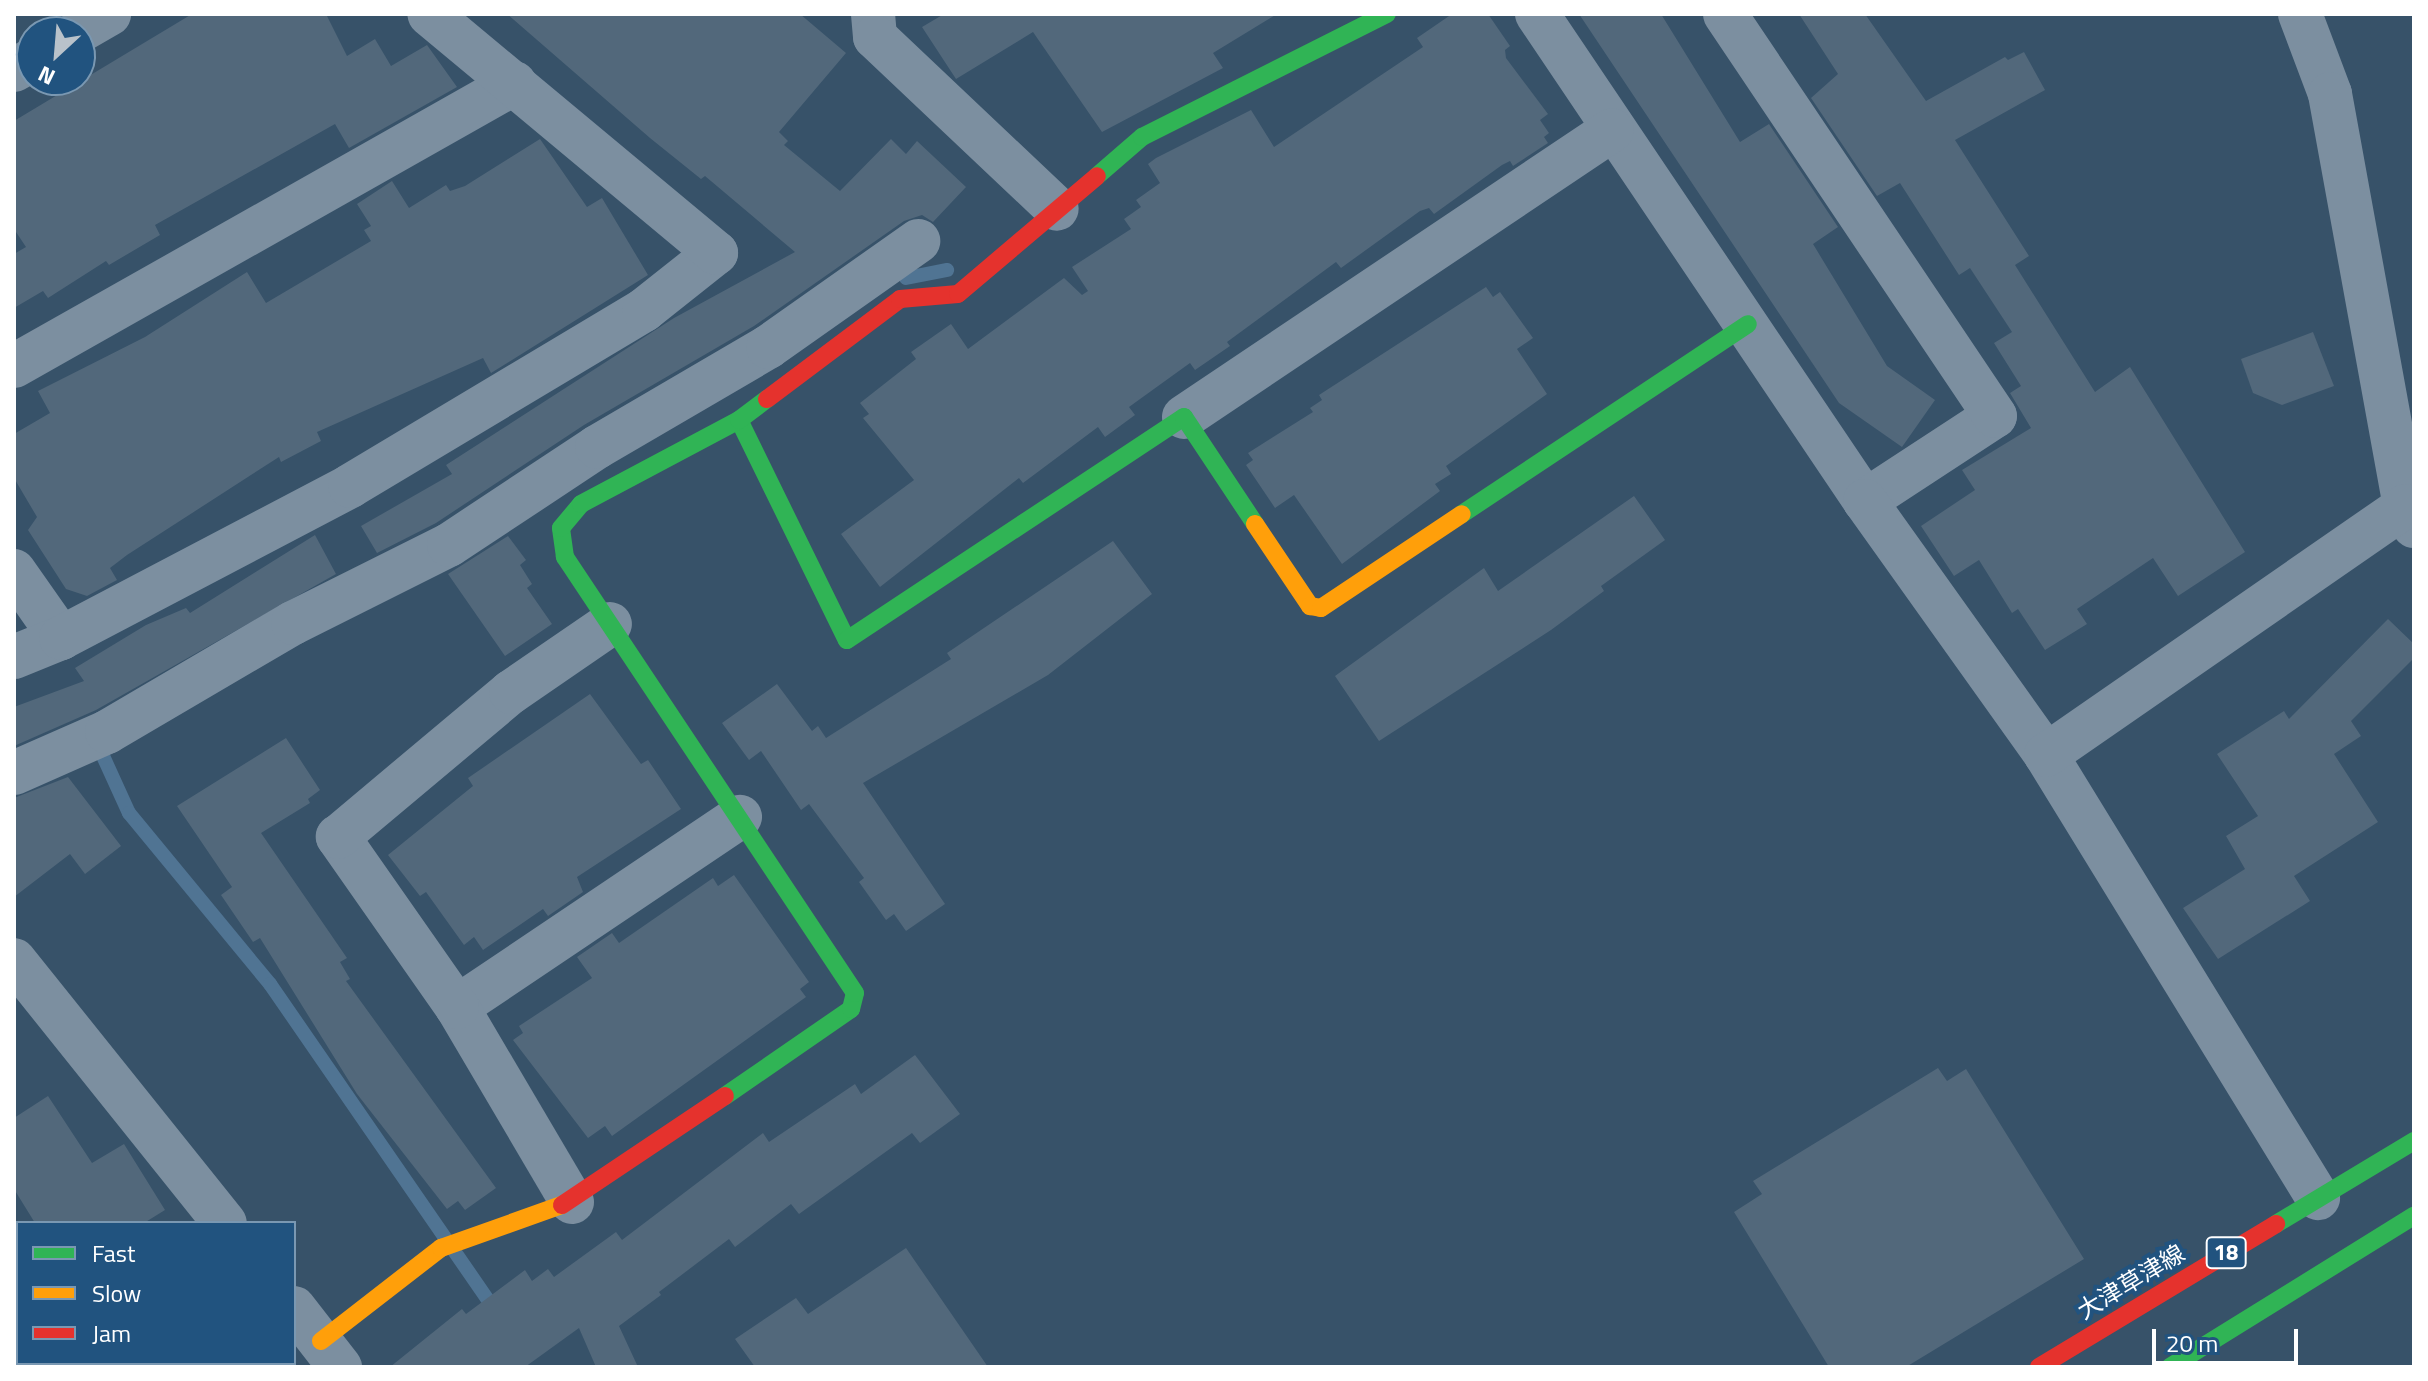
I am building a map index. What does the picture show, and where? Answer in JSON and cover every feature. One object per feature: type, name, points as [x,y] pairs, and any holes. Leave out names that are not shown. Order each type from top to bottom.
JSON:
[{"type":"street","points":[[14,657],[61,638],[350,486],[644,310],[716,253],[429,14]]},
{"type":"street","points":[[873,14],[875,37],[1057,209]]},
{"type":"street","points":[[296,1310],[331,1354],[441,1248],[572,1202],[851,1009],[855,993],[565,557],[561,528],[581,504],[739,420],[900,299],[958,294],[1142,137],[1336,25],[1387,14]]},
{"type":"street","points":[[1537,14],[1612,130],[1748,324],[1865,501],[2046,755],[2318,1198]]},
{"type":"street","points":[[1725,14],[1995,416],[1865,501]]},
{"type":"street","points":[[2046,755],[2409,516],[2330,94],[2300,14]]},
{"type":"street","points":[[14,366],[515,83]]},
{"type":"street","points":[[739,420],[847,640],[1612,130]]},
{"type":"street","points":[[14,773],[107,732],[293,623],[449,545],[597,447],[768,347],[918,241]]},
{"type":"street","points":[[1184,417],[1310,606],[1321,608],[1748,324]]},
{"type":"street","points":[[14,571],[61,638]]},
{"type":"street","points":[[572,1202],[457,1007],[338,837],[511,692],[610,624]]},
{"type":"street","points":[[457,1007],[740,817]]},
{"type":"street","points":[[14,960],[223,1221]]},
{"type":"street","name":"大津草津線","points":[[2039,1367],[2414,1141]]},
{"type":"street","points":[[2170,1367],[2414,1216]]},
{"type":"building","points":[[192,14],[326,14],[347,56],[375,39],[391,66],[427,45],[457,87],[349,148],[335,124],[155,225],[160,235],[109,265],[106,261],[48,298],[43,291],[14,308],[14,254],[26,247],[14,229],[14,121],[56,96],[96,96],[96,72]]},
{"type":"building","points":[[507,14],[800,14],[846,53],[779,132],[788,141],[784,145],[840,191],[891,139],[906,154],[917,141],[966,187],[933,222],[922,215],[904,221],[754,326],[584,425],[436,523],[377,553],[361,526],[452,474],[446,465],[674,318],[795,252],[705,176],[701,179],[650,138]]},
{"type":"building","points":[[944,14],[1277,14],[1213,53],[1223,68],[1102,132],[1033,32],[956,79],[922,27]]},
{"type":"building","points":[[1452,14],[1488,14],[1510,46],[1505,50],[1506,58],[1548,114],[1540,120],[1549,133],[1544,137],[1548,143],[1513,166],[1510,161],[1502,165],[1434,214],[1429,208],[1420,211],[1341,268],[1336,262],[1227,342],[1230,346],[1195,370],[1190,363],[1129,407],[1135,415],[1105,437],[1098,427],[1023,483],[1019,478],[880,587],[841,534],[914,480],[863,418],[869,414],[860,403],[916,359],[911,352],[951,324],[968,349],[1064,278],[1082,295],[1088,291],[1072,267],[1131,229],[1124,219],[1141,207],[1136,200],[1160,183],[1148,164],[1156,158],[1251,110],[1274,147],[1423,47],[1417,38]]},
{"type":"building","points":[[1579,14],[1661,14],[1740,142],[1769,124],[1838,227],[1813,244],[1887,366],[1935,400],[1902,447],[1839,403]]},
{"type":"building","points":[[1799,14],[1865,14],[1926,101],[2005,57],[2008,60],[2024,52],[2045,90],[1955,140],[2029,256],[2015,265],[2095,392],[2130,367],[2245,552],[2178,596],[2153,558],[2077,609],[2087,624],[2045,650],[2018,609],[2012,613],[1979,560],[1954,576],[1921,526],[1975,490],[1962,470],[2031,428],[2010,393],[2021,386],[1994,343],[2012,332],[1970,268],[1959,275],[1900,183],[1877,196],[1811,98],[1838,74]]},
{"type":"building","points":[[540,139],[587,207],[602,198],[648,275],[491,373],[483,358],[317,432],[321,441],[281,462],[279,457],[127,555],[110,568],[117,580],[87,596],[66,589],[28,530],[37,517],[14,478],[14,434],[50,413],[38,391],[145,337],[247,272],[266,303],[371,241],[364,230],[371,226],[357,204],[392,181],[409,208],[446,185],[450,191],[465,186]]},
{"type":"building","points":[[1486,287],[1493,297],[1500,292],[1533,338],[1517,349],[1547,394],[1446,466],[1451,474],[1435,484],[1440,491],[1342,564],[1294,495],[1275,508],[1246,465],[1253,460],[1248,453],[1313,412],[1310,408],[1322,400],[1319,395]]},
{"type":"building","points":[[2313,332],[2334,386],[2282,405],[2253,393],[2241,359]]},
{"type":"building","points":[[1634,496],[1665,540],[1601,586],[1604,591],[1551,630],[1379,741],[1335,676],[1484,568],[1498,591]]},
{"type":"building","points":[[315,535],[336,574],[96,710],[14,746],[14,707],[84,681],[75,668],[146,625],[186,608],[190,613]]},
{"type":"building","points":[[508,536],[526,560],[520,565],[532,584],[527,588],[552,624],[505,656],[448,574]]},
{"type":"building","points":[[1113,541],[1152,594],[1048,675],[863,783],[945,904],[906,931],[894,914],[886,920],[859,882],[864,878],[809,804],[801,810],[761,751],[749,760],[722,723],[777,684],[812,731],[818,726],[826,738],[951,659],[947,653]]},
{"type":"building","points":[[2388,619],[2414,644],[2414,658],[2351,721],[2361,736],[2334,754],[2378,822],[2294,876],[2310,901],[2218,959],[2183,908],[2245,869],[2226,836],[2258,816],[2217,754],[2284,711],[2289,719]]},
{"type":"building","points":[[590,694],[641,764],[648,760],[681,809],[577,877],[583,892],[548,916],[543,909],[483,950],[474,937],[464,945],[426,892],[420,896],[388,855],[473,786],[468,778]]},
{"type":"building","points":[[286,738],[320,790],[308,799],[310,803],[261,833],[347,958],[340,962],[350,979],[346,981],[496,1188],[465,1210],[458,1201],[447,1209],[357,1094],[260,938],[253,942],[221,895],[232,887],[177,806]]},
{"type":"building","points":[[68,777],[121,846],[85,874],[70,854],[14,897],[14,798]]},
{"type":"building","points":[[734,875],[809,982],[800,989],[806,997],[612,1136],[605,1126],[588,1138],[513,1040],[523,1033],[519,1026],[592,978],[577,957],[612,933],[619,943],[713,878],[718,886]]},
{"type":"building","points":[[915,1055],[960,1114],[920,1143],[912,1133],[799,1214],[791,1204],[735,1247],[729,1239],[659,1292],[661,1295],[619,1326],[638,1367],[596,1367],[579,1328],[525,1367],[390,1367],[462,1309],[466,1314],[525,1270],[532,1281],[548,1269],[554,1277],[616,1232],[622,1240],[763,1133],[769,1142],[855,1084],[861,1094]]},
{"type":"building","points":[[1938,1068],[1947,1081],[1966,1069],[2084,1259],[1906,1367],[1829,1367],[1734,1212],[1762,1194],[1753,1181]]},
{"type":"building","points":[[48,1096],[92,1163],[124,1144],[165,1210],[147,1221],[34,1221],[14,1189],[14,1118]]},
{"type":"building","points":[[906,1248],[988,1367],[755,1367],[735,1339],[796,1298],[808,1314]]},
{"type":"waterway","points":[[906,278],[947,270]]},
{"type":"waterway","points":[[103,756],[129,813],[270,984],[496,1312]]},
{"type":"traffic: fast","points":[[1097,176],[1142,137],[1387,14]]},
{"type":"traffic: fast","points":[[1462,514],[1748,324]]},
{"type":"traffic: fast","points":[[725,1096],[851,1009],[855,993],[565,557],[561,528],[581,504],[739,420],[767,399]]},
{"type":"traffic: fast","points":[[739,420],[847,640],[1184,417],[1255,524]]},
{"type":"traffic: fast","points":[[2276,1224],[2414,1141]]},
{"type":"traffic: fast","points":[[2170,1367],[2414,1216]]},
{"type":"traffic: slow","points":[[1255,524],[1310,606],[1321,608],[1462,514]]},
{"type":"traffic: slow","points":[[321,1341],[441,1248],[562,1205]]},
{"type":"traffic: jam","points":[[767,399],[900,299],[958,294],[1097,176]]},
{"type":"traffic: jam","points":[[562,1205],[725,1096]]},
{"type":"traffic: jam","points":[[2039,1367],[2276,1224]]}]
